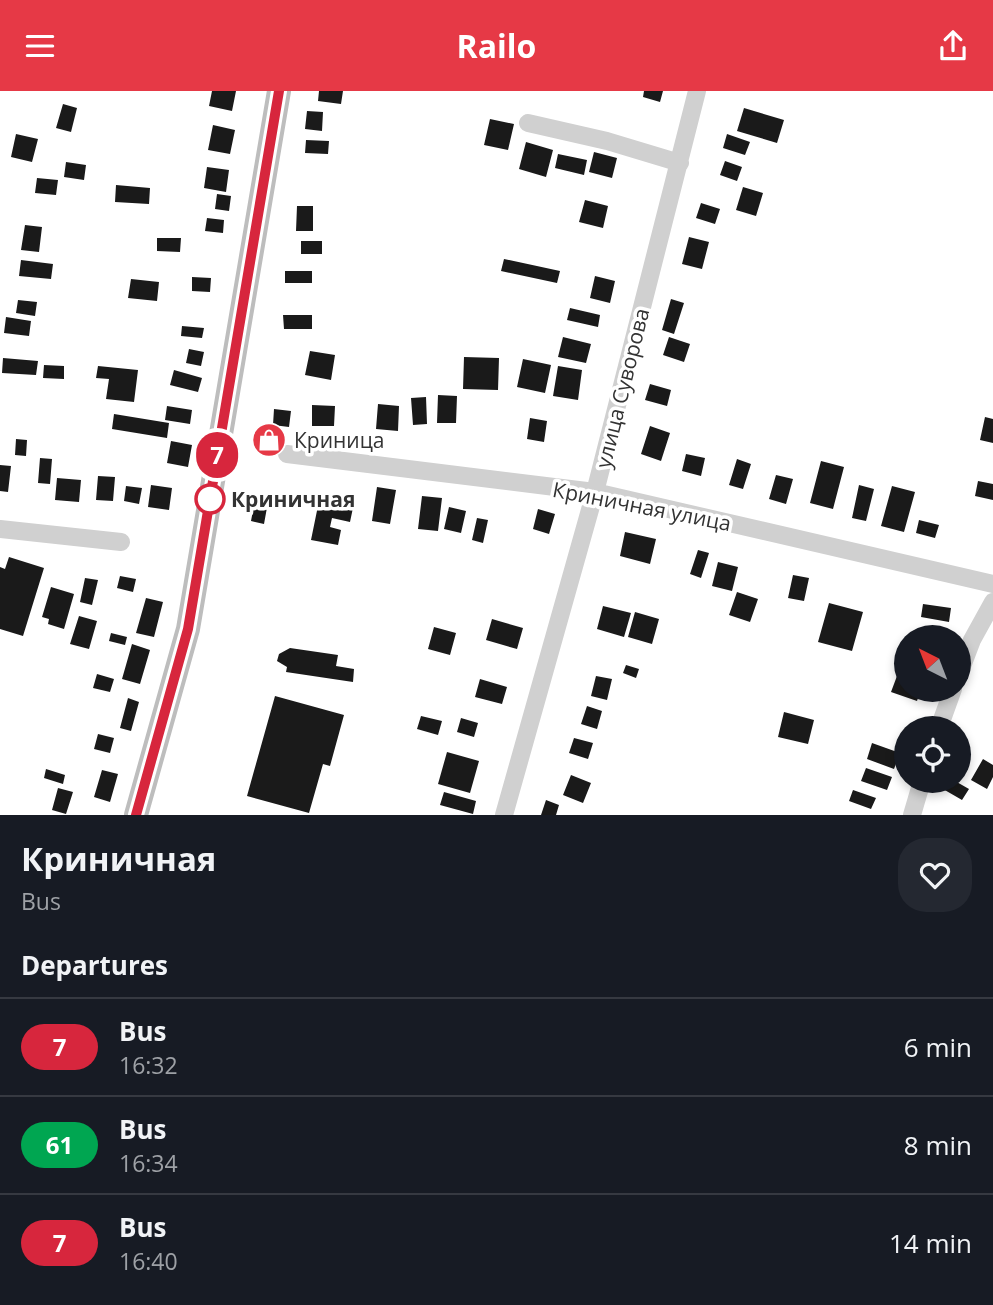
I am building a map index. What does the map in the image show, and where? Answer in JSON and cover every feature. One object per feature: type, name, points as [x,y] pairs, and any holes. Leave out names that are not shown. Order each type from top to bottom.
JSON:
[{"type":"main road","points":[[136,815],[188,629],[279,91]]},
{"type":"street","name":"улица Суворова","points":[[504,815],[595,492],[697,91]]},
{"type":"street","points":[[528,123],[607,141],[680,163]]},
{"type":"street","name":"Криничная улица","points":[[287,454],[595,492],[993,584]]},
{"type":"street","points":[[0,529],[121,542]]},
{"type":"street","points":[[971,643],[993,602]]},
{"type":"street","points":[[912,815],[918,793]]},
{"type":"building","points":[[212,91],[236,91],[232,111],[209,106]]},
{"type":"building","points":[[319,91],[343,91],[341,104],[318,101]]},
{"type":"building","points":[[644,91],[663,91],[660,102],[643,97]]},
{"type":"building","points":[[63,104],[77,108],[71,132],[56,128]]},
{"type":"building","points":[[744,108],[784,120],[777,143],[737,131]]},
{"type":"building","points":[[307,111],[323,112],[322,131],[305,129]]},
{"type":"building","points":[[490,119],[514,124],[508,150],[484,145]]},
{"type":"building","points":[[213,125],[235,130],[230,154],[208,150]]},
{"type":"building","points":[[16,134],[38,139],[32,162],[11,157]]},
{"type":"building","points":[[727,134],[750,142],[745,155],[723,148]]},
{"type":"building","points":[[306,140],[329,141],[328,154],[305,153]]},
{"type":"building","points":[[526,142],[553,150],[546,177],[519,169]]},
{"type":"building","points":[[594,152],[617,158],[612,178],[589,172]]},
{"type":"building","points":[[558,154],[587,160],[584,175],[555,168]]},
{"type":"building","points":[[725,161],[742,167],[737,181],[720,175]]},
{"type":"building","points":[[66,162],[86,165],[84,180],[64,177]]},
{"type":"building","points":[[207,167],[229,170],[226,192],[204,188]]},
{"type":"building","points":[[37,178],[58,180],[56,195],[35,193]]},
{"type":"building","points":[[116,185],[150,188],[149,204],[115,202]]},
{"type":"building","points":[[743,187],[763,193],[756,216],[736,210]]},
{"type":"building","points":[[217,194],[231,196],[229,211],[215,209]]},
{"type":"building","points":[[585,200],[608,206],[603,228],[579,222]]},
{"type":"building","points":[[701,203],[720,209],[715,224],[696,218]]},
{"type":"building","points":[[297,206],[313,206],[313,231],[296,231]]},
{"type":"building","points":[[207,218],[224,220],[223,233],[205,231]]},
{"type":"building","points":[[25,225],[42,227],[39,252],[21,250]]},
{"type":"building","points":[[689,237],[709,242],[702,269],[682,264]]},
{"type":"building","points":[[157,238],[181,238],[180,252],[157,251]]},
{"type":"building","points":[[301,241],[322,241],[322,254],[301,254]]},
{"type":"building","points":[[504,259],[560,271],[557,283],[501,271]]},
{"type":"building","points":[[21,260],[53,264],[51,279],[19,276]]},
{"type":"building","points":[[285,271],[312,271],[312,283],[285,283]]},
{"type":"building","points":[[595,276],[615,281],[610,303],[590,298]]},
{"type":"building","points":[[192,277],[211,278],[210,292],[192,291]]},
{"type":"building","points":[[131,279],[159,282],[157,301],[128,298]]},
{"type":"building","points":[[671,299],[684,303],[674,334],[662,330]]},
{"type":"building","points":[[18,300],[37,302],[35,316],[16,313]]},
{"type":"building","points":[[570,308],[600,315],[598,327],[567,320]]},
{"type":"building","points":[[283,315],[312,315],[312,329],[284,329]]},
{"type":"building","points":[[6,317],[31,321],[29,336],[4,333]]},
{"type":"building","points":[[182,326],[204,328],[202,338],[181,336]]},
{"type":"building","points":[[563,337],[591,344],[586,363],[558,357]]},
{"type":"building","points":[[669,337],[690,344],[684,362],[663,355]]},
{"type":"building","points":[[189,349],[204,352],[201,366],[186,363]]},
{"type":"building","points":[[310,351],[335,355],[331,380],[305,375]]},
{"type":"building","points":[[464,357],[499,358],[498,390],[463,389]]},
{"type":"building","points":[[3,358],[38,361],[36,375],[2,373]]},
{"type":"building","points":[[523,359],[551,365],[545,393],[517,387]]},
{"type":"building","points":[[44,365],[64,366],[64,379],[43,378]]},
{"type":"building","points":[[98,366],[138,370],[134,402],[106,399],[109,379],[96,378]]},
{"type":"building","points":[[558,366],[582,370],[578,400],[553,396]]},
{"type":"building","points":[[174,370],[202,378],[198,392],[170,385]]},
{"type":"building","points":[[650,384],[671,390],[667,406],[645,400]]},
{"type":"building","points":[[438,395],[457,396],[456,423],[437,423]]},
{"type":"building","points":[[426,397],[427,424],[413,425],[411,398]]},
{"type":"building","points":[[378,404],[399,406],[398,431],[376,429]]},
{"type":"building","points":[[312,405],[335,406],[334,426],[312,426]]},
{"type":"building","points":[[167,406],[192,410],[190,424],[165,420]]},
{"type":"building","points":[[274,409],[291,411],[289,427],[273,425]]},
{"type":"building","points":[[114,414],[169,423],[167,438],[112,429]]},
{"type":"building","points":[[985,417],[993,419],[993,443],[980,440]]},
{"type":"building","points":[[530,418],[547,421],[544,442],[527,439]]},
{"type":"building","points":[[650,426],[670,433],[661,461],[641,454]]},
{"type":"building","points":[[16,439],[27,440],[26,456],[15,455]]},
{"type":"building","points":[[171,441],[192,445],[188,467],[167,463]]},
{"type":"building","points":[[686,454],[705,458],[701,476],[682,471]]},
{"type":"building","points":[[40,458],[52,459],[50,484],[38,483]]},
{"type":"building","points":[[737,459],[751,464],[743,489],[729,485]]},
{"type":"building","points":[[821,461],[844,467],[833,509],[810,503]]},
{"type":"building","points":[[0,465],[11,466],[8,492],[0,491]]},
{"type":"building","points":[[776,475],[793,479],[786,504],[769,499]]},
{"type":"building","points":[[98,476],[115,477],[113,501],[96,500]]},
{"type":"building","points":[[57,478],[81,480],[79,502],[55,500]]},
{"type":"building","points":[[978,481],[993,484],[993,500],[975,496]]},
{"type":"building","points":[[151,485],[172,488],[169,510],[148,507]]},
{"type":"building","points":[[859,485],[874,489],[866,521],[852,518]]},
{"type":"building","points":[[126,486],[142,488],[139,504],[124,501]]},
{"type":"building","points":[[892,486],[915,492],[904,532],[881,526]]},
{"type":"building","points":[[377,487],[396,490],[390,524],[372,521]]},
{"type":"building","points":[[320,496],[354,503],[350,522],[332,518],[330,527],[341,530],[338,545],[311,540]]},
{"type":"building","points":[[422,496],[442,498],[438,531],[418,529]]},
{"type":"building","points":[[255,500],[268,502],[264,524],[251,521]]},
{"type":"building","points":[[449,507],[466,511],[461,533],[444,529]]},
{"type":"building","points":[[538,509],[555,514],[549,534],[533,529]]},
{"type":"building","points":[[477,518],[488,520],[483,543],[472,540]]},
{"type":"building","points":[[919,520],[939,525],[935,538],[916,533]]},
{"type":"building","points":[[625,532],[656,539],[650,564],[620,556]]},
{"type":"building","points":[[698,550],[709,553],[701,578],[690,574]]},
{"type":"building","points":[[9,557],[44,568],[23,636],[0,629],[0,567],[5,569]]},
{"type":"building","points":[[718,562],[738,567],[732,591],[712,586]]},
{"type":"building","points":[[793,575],[809,578],[804,601],[788,598]]},
{"type":"building","points":[[120,576],[136,579],[133,592],[117,588]]},
{"type":"building","points":[[85,578],[98,580],[92,605],[80,602]]},
{"type":"building","points":[[51,587],[74,594],[64,629],[48,624],[49,619],[42,617]]},
{"type":"building","points":[[737,592],[758,599],[750,622],[729,615]]},
{"type":"building","points":[[146,598],[163,602],[154,637],[136,633]]},
{"type":"building","points":[[829,603],[863,612],[852,651],[818,642]]},
{"type":"building","points":[[923,604],[951,608],[949,622],[921,617]]},
{"type":"building","points":[[603,606],[631,613],[624,637],[597,629]]},
{"type":"building","points":[[635,612],[659,619],[652,644],[628,637]]},
{"type":"building","points":[[79,616],[97,621],[89,649],[70,644]]},
{"type":"building","points":[[492,619],[523,628],[517,649],[486,640]]},
{"type":"building","points":[[434,627],[456,633],[450,655],[428,649]]},
{"type":"building","points":[[111,633],[127,637],[125,645],[109,641]]},
{"type":"building","points":[[132,644],[150,650],[140,684],[122,679]]},
{"type":"building","points":[[290,648],[338,655],[336,666],[354,669],[353,682],[286,672],[287,667],[277,661],[279,654]]},
{"type":"building","points":[[626,665],[639,669],[636,678],[623,673]]},
{"type":"building","points":[[97,674],[114,679],[110,692],[93,688]]},
{"type":"building","points":[[596,676],[612,679],[607,700],[591,696]]},
{"type":"building","points":[[480,679],[507,687],[502,704],[475,697]]},
{"type":"building","points":[[275,696],[344,715],[330,766],[323,764],[309,813],[247,796]]},
{"type":"building","points":[[128,698],[139,702],[131,731],[120,728]]},
{"type":"building","points":[[587,706],[602,711],[597,729],[581,724]]},
{"type":"building","points":[[784,712],[814,720],[808,744],[778,737]]},
{"type":"building","points":[[421,716],[442,721],[438,735],[417,729]]},
{"type":"building","points":[[461,718],[478,723],[474,737],[457,732]]},
{"type":"building","points":[[98,734],[114,738],[110,753],[94,749]]},
{"type":"building","points":[[574,738],[593,743],[588,759],[569,753]]},
{"type":"building","points":[[872,743],[894,751],[894,769],[867,759]]},
{"type":"building","points":[[447,752],[479,761],[470,793],[438,784]]},
{"type":"building","points":[[983,759],[993,765],[993,777],[987,789],[971,780]]},
{"type":"building","points":[[866,768],[892,777],[887,790],[861,781]]},
{"type":"building","points":[[46,769],[65,775],[63,784],[44,778]]},
{"type":"building","points":[[102,770],[118,774],[110,802],[94,797]]},
{"type":"building","points":[[571,775],[591,783],[583,803],[563,795]]},
{"type":"building","points":[[58,788],[73,792],[66,814],[52,810]]},
{"type":"building","points":[[853,790],[876,798],[871,809],[849,801]]},
{"type":"building","points":[[444,792],[476,801],[473,814],[440,805]]},
{"type":"building","points":[[950,793],[966,793],[962,800]]},
{"type":"building","points":[[546,800],[559,805],[556,815],[541,815]]},
{"type":"bus line","name":"7","points":[[136,815],[188,629],[279,91]]},
{"type":"place","name":"Криница","points":[[269,440]]},
{"type":"place","name":"Криничная","points":[[210,499]]}]
